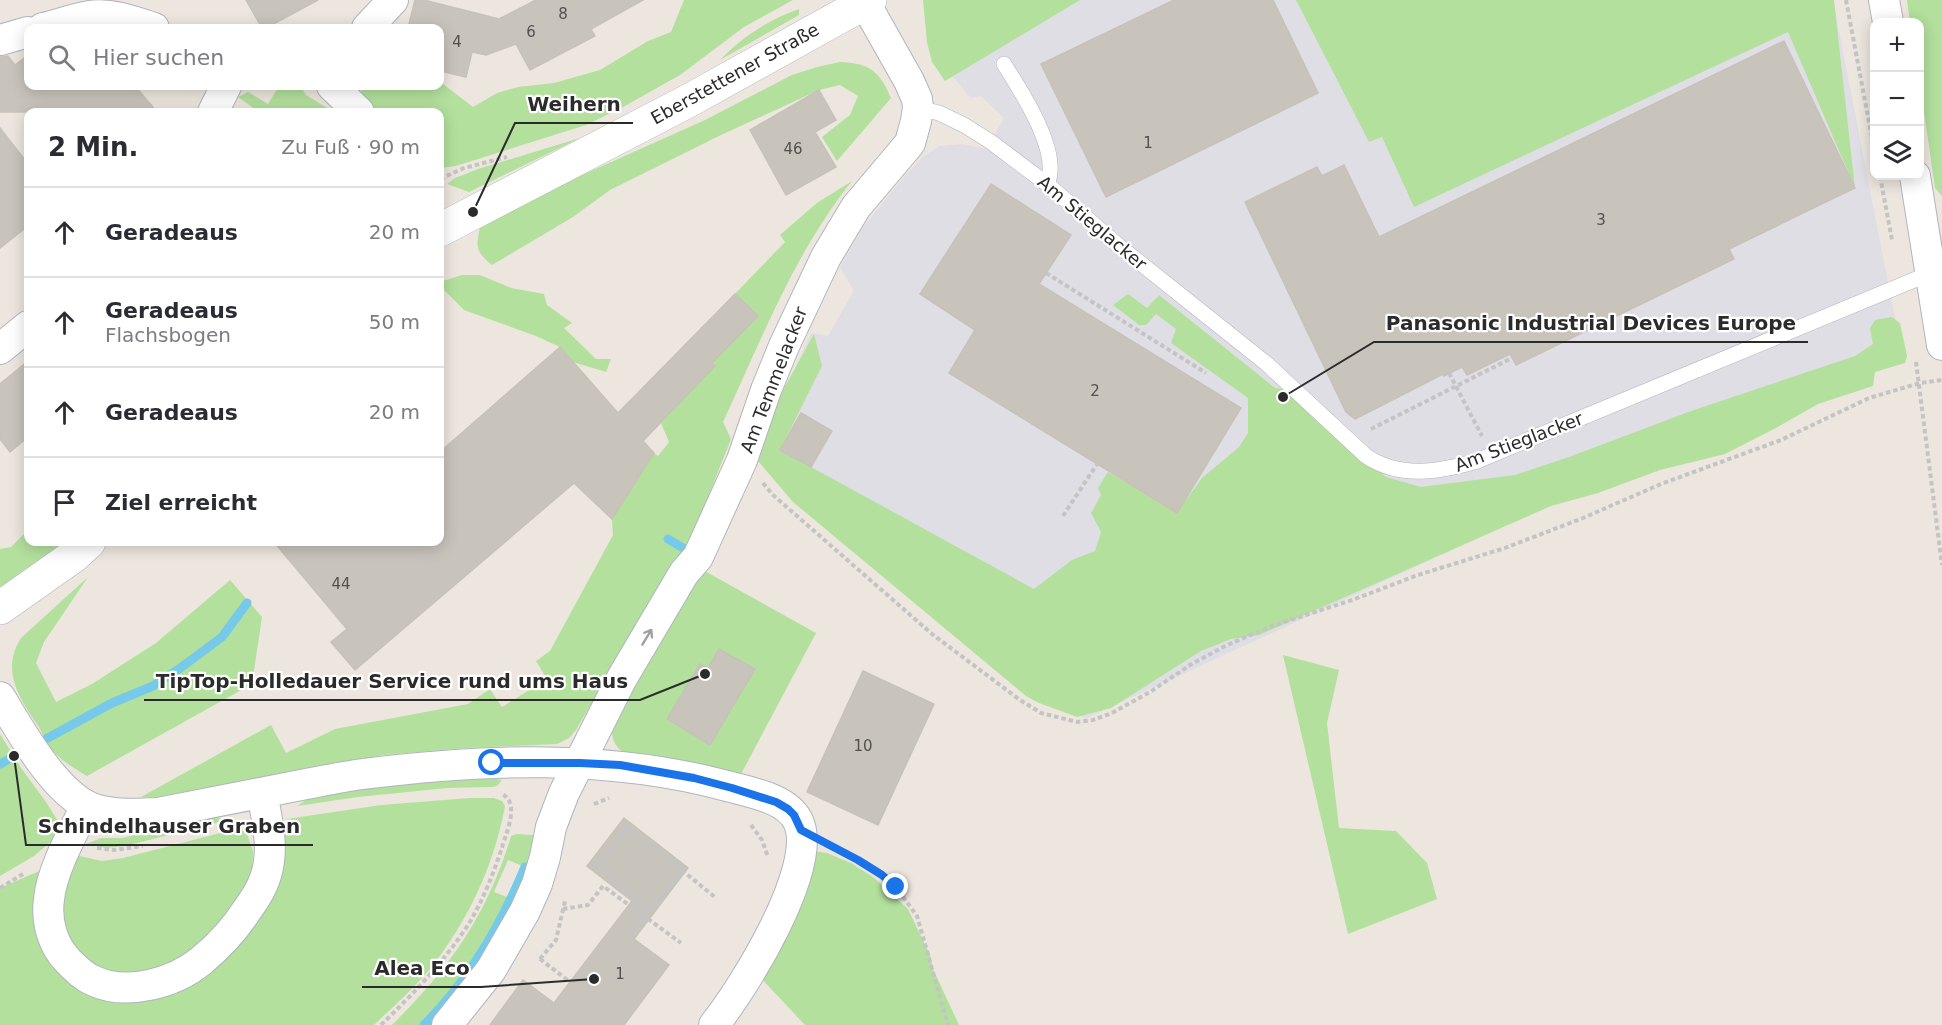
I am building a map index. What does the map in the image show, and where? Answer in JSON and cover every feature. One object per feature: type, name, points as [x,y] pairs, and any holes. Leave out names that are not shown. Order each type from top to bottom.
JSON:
[{"type":"main road","name":"Eberstettener Straße","points":[[444,223],[690,100],[868,2]]},
{"type":"main road","points":[[0,608],[85,546]]},
{"type":"street","points":[[371,24],[393,0]]},
{"type":"street","points":[[1884,0],[1887,18]]},
{"type":"street","points":[[868,2],[913,90],[918,108]]},
{"type":"street","points":[[53,24],[91,8],[141,24]]},
{"type":"street","points":[[0,40],[24,33]]},
{"type":"street","points":[[215,108],[224,90]]},
{"type":"street","points":[[336,90],[355,108]]},
{"type":"street","name":"Am Temmelacker","points":[[447,1025],[491,970],[511,938],[537,884],[551,827],[564,793],[622,678],[684,573],[698,557],[742,460],[766,390],[826,257],[856,207],[910,142],[914,133],[918,108]]},
{"type":"street","points":[[1916,180],[1931,273],[1928,349]]},
{"type":"street","points":[[0,350],[24,329]]},
{"type":"street","points":[[0,697],[32,747],[60,784],[86,806],[113,813],[158,813],[361,775],[492,763],[580,763],[652,770],[694,778],[776,802],[794,815],[801,830],[798,868],[769,938],[741,989],[714,1025]]},
{"type":"street","points":[[86,806],[54,876],[48,915],[51,932],[57,947],[79,972],[93,981],[113,987],[133,987],[179,975],[200,962],[233,930],[258,895],[269,861],[269,838],[262,793]]},
{"type":"lane","points":[[1004,64],[1028,102],[1046,147],[1051,168],[1051,177],[1047,184]]},
{"type":"lane","name":"Am Stieglacker","points":[[918,108],[939,113],[964,125],[1047,184],[1119,246],[1267,364],[1376,463],[1404,471],[1448,469],[1492,455],[1931,273]]},
{"type":"path","points":[[1846,0],[1871,126]]},
{"type":"path","points":[[1881,180],[1900,284]]},
{"type":"path","points":[[1046,273],[1206,374]]},
{"type":"path","points":[[1928,349],[1920,383],[1942,565]]},
{"type":"path","points":[[1349,440],[1510,359]]},
{"type":"path","points":[[1449,373],[1492,455]]},
{"type":"path","points":[[742,460],[773,495],[932,634],[1041,713],[1077,723],[1112,713],[1150,692],[1190,665],[1227,645],[1272,626],[1352,600],[1418,575],[1505,548],[1583,518],[1661,484],[1781,440],[1869,398],[1920,383],[1942,380]]},
{"type":"path","points":[[1063,516],[1097,464]]},
{"type":"path","points":[[381,1025],[432,973],[467,927],[500,856],[510,824],[510,804],[505,795]]},
{"type":"path","points":[[591,806],[616,795]]},
{"type":"path","points":[[749,822],[762,840],[768,855],[769,866]]},
{"type":"path","points":[[510,824],[551,827]]},
{"type":"path","points":[[650,910],[597,867],[629,827],[716,898]]},
{"type":"path","points":[[801,830],[858,860],[896,887],[917,916],[948,1025]]},
{"type":"path","points":[[629,935],[682,870]]},
{"type":"path","points":[[563,909],[588,905],[603,886],[681,943]]},
{"type":"path","points":[[511,938],[570,982]]},
{"type":"shaded area","points":[[968,0],[1833,0],[1900,344],[1085,719],[757,451],[811,333],[828,336],[854,291],[840,267],[864,226],[923,157],[939,146],[962,144],[987,149],[1004,118],[981,96],[971,98],[951,75]]},
{"type":"green space","points":[[684,0],[793,0],[744,27],[680,75],[623,107],[586,125],[456,166],[444,168],[444,108],[373,108],[362,95],[361,90],[444,90],[444,85],[473,107],[497,93],[518,87],[554,83],[600,70],[648,41],[671,32]]},
{"type":"green space","points":[[923,0],[1080,0],[945,81],[932,62],[927,42]]},
{"type":"green space","points":[[1296,0],[1834,0],[1855,188],[1788,32],[1414,207],[1382,137],[1369,142]]},
{"type":"green space","points":[[1907,0],[1942,0],[1942,196],[1935,188],[1924,112],[1924,18],[1909,18]]},
{"type":"green space","points":[[799,9],[799,15],[720,60],[756,30]]},
{"type":"green space","points":[[840,62],[859,64],[872,70],[878,75],[891,98],[837,161],[822,137],[850,115],[858,96],[840,85],[819,90],[610,190],[573,217],[492,265],[482,256],[478,248],[480,227],[551,189],[705,120],[792,75]]},
{"type":"green space","points":[[277,90],[303,90],[306,95],[327,108],[253,108],[238,97],[248,92],[268,104]]},
{"type":"green space","points":[[580,138],[469,192],[447,184],[455,178],[478,169]]},
{"type":"green space","points":[[852,181],[813,237],[796,267],[765,328],[723,422],[731,439],[685,555],[675,561],[576,730],[569,738],[557,744],[383,755],[156,797],[141,797],[271,725],[286,753],[335,729],[468,704],[490,689],[502,707],[547,679],[536,661],[550,651],[613,535],[612,519],[654,453],[658,456],[669,442],[661,423],[715,366],[712,363],[757,316],[735,294],[785,242],[780,235],[817,203]]},
{"type":"green space","points":[[462,275],[480,275],[511,288],[544,294],[547,305],[572,323],[564,328],[596,359],[611,359],[606,372],[573,362],[560,347],[536,336],[464,310],[444,290],[444,281]]},
{"type":"green space","points":[[1128,294],[1147,308],[1159,295],[1275,388],[1290,390],[1330,430],[1386,477],[1421,487],[1515,475],[1691,411],[1855,356],[1873,344],[1870,328],[1875,320],[1892,317],[1900,323],[1907,356],[1905,363],[1875,372],[1873,386],[1818,404],[1725,454],[1660,470],[1598,493],[1551,506],[1259,635],[1231,639],[1201,651],[1111,708],[1077,717],[1026,696],[793,502],[758,461],[757,437],[814,334],[822,366],[780,450],[1034,589],[1072,560],[1095,551],[1101,532],[1091,513],[1101,495],[1098,488],[1108,472],[1177,512],[1202,478],[1239,447],[1248,433],[1248,398],[1171,343],[1176,329],[1156,314],[1146,325],[1139,325],[1113,305]]},
{"type":"green space","points":[[24,534],[24,546],[62,546],[0,592],[0,549],[11,547]]},
{"type":"green space","points":[[701,569],[816,633],[740,776],[627,754],[617,746],[612,735],[612,726]]},
{"type":"green space","points":[[88,577],[44,642],[36,663],[56,702],[92,684],[156,643],[230,580],[262,617],[252,684],[87,776],[57,755],[49,746],[19,695],[12,673],[12,662],[21,638]]},
{"type":"green space","points":[[1283,655],[1339,670],[1327,723],[1339,828],[1396,831],[1427,863],[1437,899],[1348,934]]},
{"type":"green space","points":[[0,734],[61,826],[60,834],[34,856],[0,876]]},
{"type":"green space","points":[[485,777],[502,780],[497,786],[492,787],[447,788],[297,806],[317,793]]},
{"type":"green space","points":[[494,798],[502,801],[505,806],[494,850],[478,892],[456,932],[430,969],[374,1025],[0,1025],[0,888],[44,869],[45,949],[157,994],[278,872],[287,819],[381,805]]},
{"type":"green space","points":[[211,816],[228,820],[125,846],[106,848],[86,844],[101,838],[123,838]]},
{"type":"green space","points":[[240,828],[247,834],[253,851],[252,876],[246,890],[212,935],[178,960],[142,974],[119,975],[100,969],[73,950],[59,913],[75,855],[102,861],[123,858]]},
{"type":"green space","points":[[533,835],[532,851],[525,867],[508,860],[494,892],[512,899],[478,961],[424,1025],[392,1025],[431,983],[464,939],[491,891],[511,836]]},
{"type":"green space","points":[[813,851],[827,853],[851,863],[873,877],[908,909],[959,1025],[805,1025],[760,977]]},
{"type":"building","points":[[246,0],[318,0],[273,24],[260,24]]},
{"type":"building","points":[[415,0],[424,0],[499,19],[536,0],[643,0],[591,29],[595,36],[530,70],[516,44],[486,55],[472,52],[466,77],[444,72],[444,24],[409,24]]},
{"type":"building","points":[[1174,0],[1273,0],[1318,93],[1106,197],[1041,64]]},
{"type":"building","points":[[1784,41],[1855,188],[1729,249],[1734,259],[1516,365],[1510,354],[1467,375],[1462,367],[1444,376],[1443,374],[1355,419],[1346,412],[1245,202],[1317,167],[1322,176],[1344,165],[1379,237]]},
{"type":"building","points":[[8,56],[15,65],[24,58],[24,90],[138,90],[154,108],[24,108],[24,112],[0,112],[0,57]]},
{"type":"building","points":[[819,90],[836,120],[815,132],[836,167],[786,195],[750,130]]},
{"type":"building","points":[[0,128],[24,159],[24,229],[0,248]]},
{"type":"building","points":[[991,184],[1071,235],[1039,284],[1241,408],[1177,513],[949,373],[975,330],[920,294]]},
{"type":"building","points":[[735,294],[758,316],[712,363],[715,366],[643,441],[654,453],[612,519],[574,483],[355,670],[331,642],[347,629],[277,546],[444,546],[444,448],[560,347],[618,413]]},
{"type":"building","points":[[24,364],[24,440],[10,452],[0,439],[0,384]]},
{"type":"building","points":[[801,413],[832,431],[811,467],[780,450]]},
{"type":"building","points":[[719,649],[755,669],[710,745],[667,719],[700,664],[708,668]]},
{"type":"building","points":[[863,671],[934,704],[878,825],[807,792]]},
{"type":"building","points":[[624,818],[688,868],[634,939],[669,965],[624,1025],[490,1025],[523,980],[554,1003],[632,901],[587,866]]},
{"type":"waterway","points":[[668,539],[693,554]]},
{"type":"waterway","points":[[0,764],[112,703],[153,686],[222,637],[247,603]]},
{"type":"waterway","points":[[424,1025],[455,989],[482,951],[525,867]]},
{"type":"place","name":"Weihern","points":[[473,212]]},
{"type":"place","name":"Panasonic Industrial Devices Europe","points":[[1283,397]]},
{"type":"place","name":"TipTop-Holledauer Service rund ums Haus","points":[[705,674]]},
{"type":"place","name":"Schindelhauser Graben","points":[[14,756]]},
{"type":"place","name":"Alea Eco","points":[[594,979]]},
{"type":"route","points":[[492,763],[620,765],[694,778],[732,788],[776,802],[788,809],[799,822],[801,830],[858,860],[896,887]]}]
